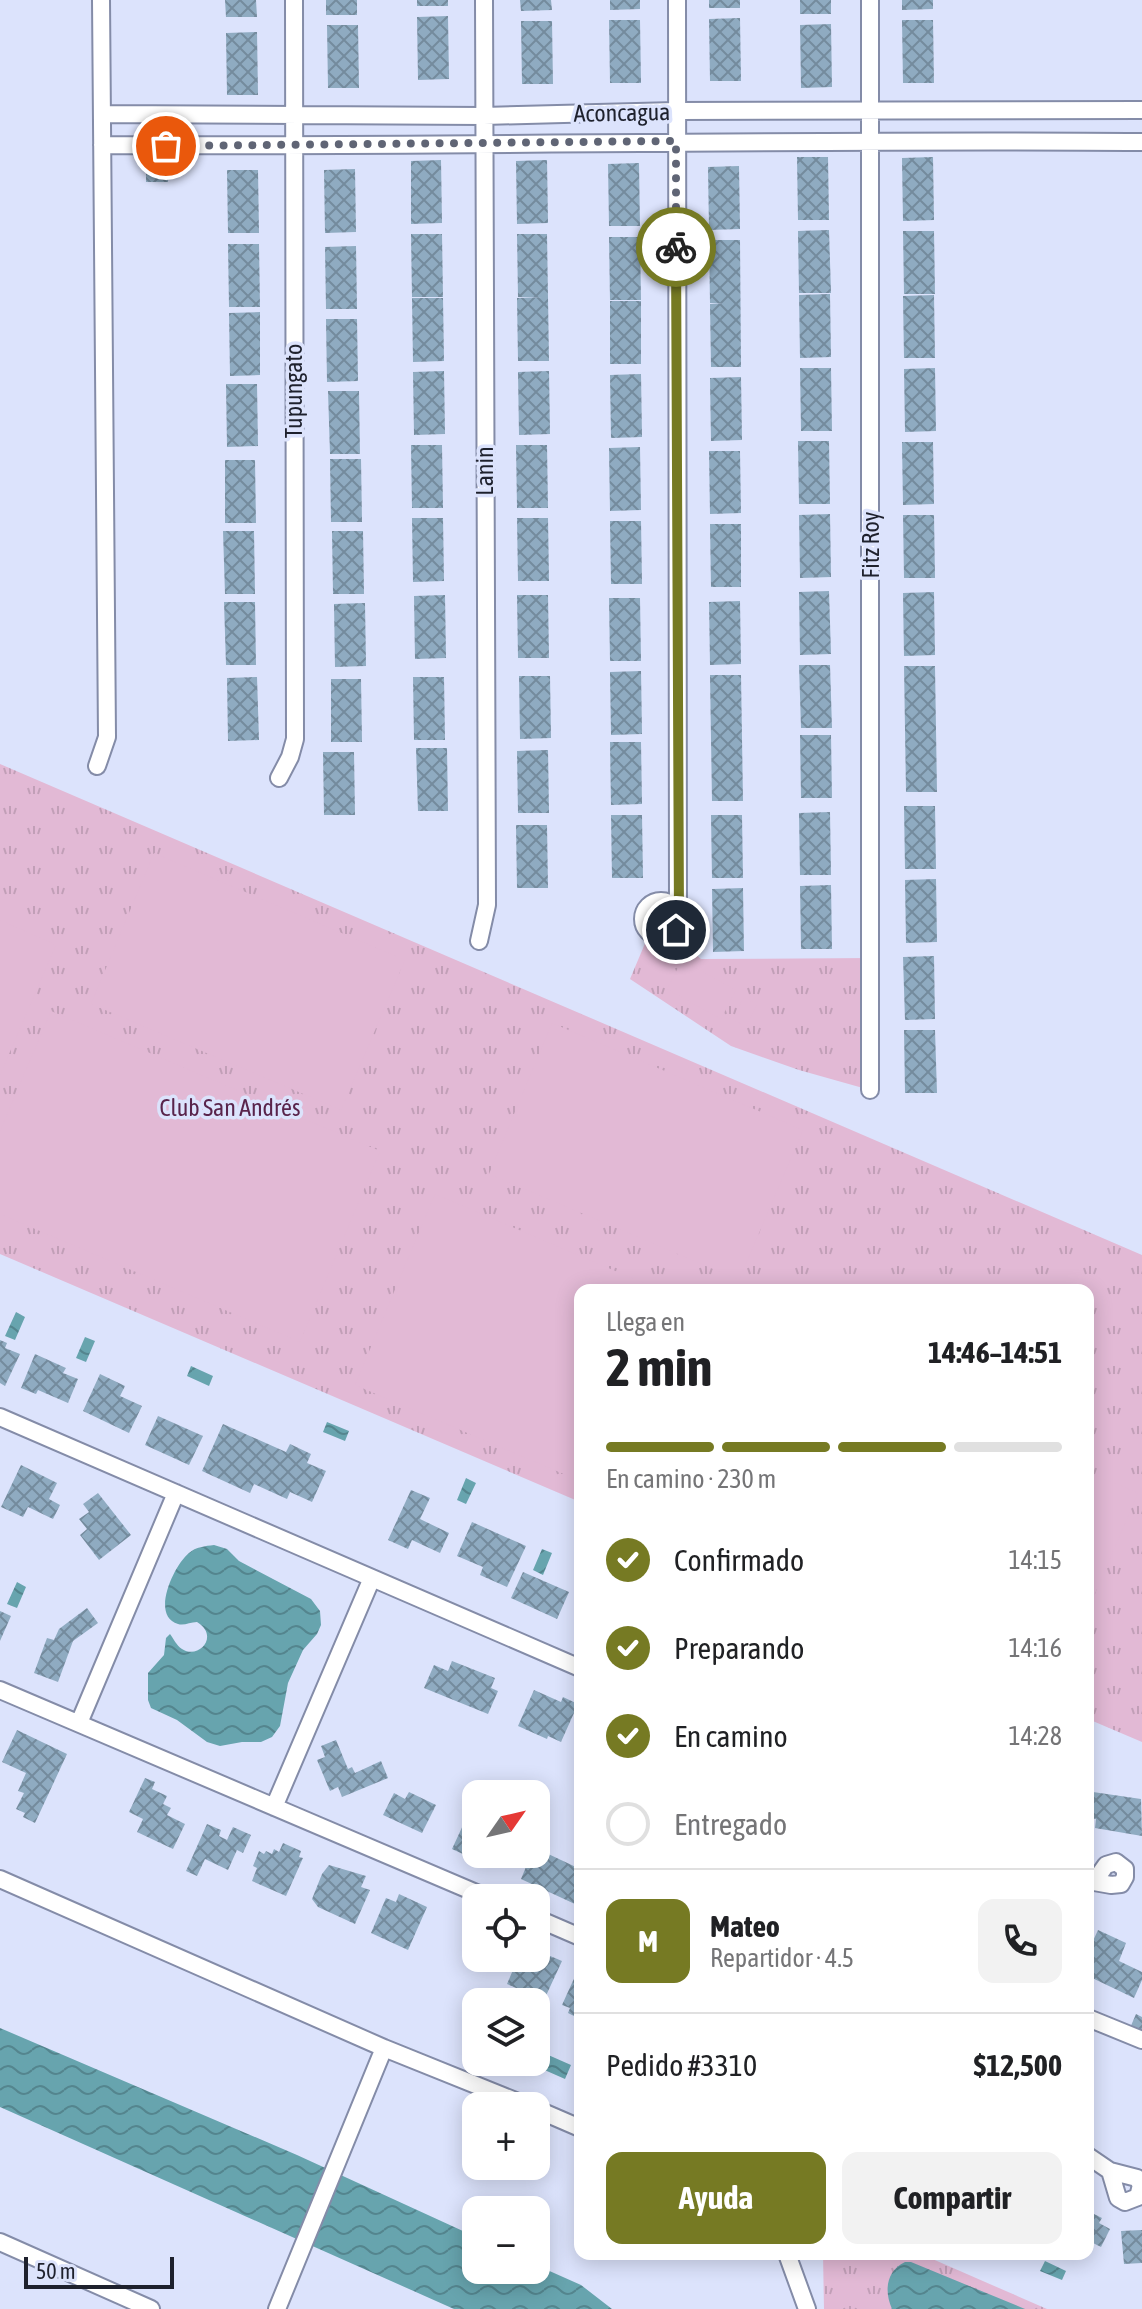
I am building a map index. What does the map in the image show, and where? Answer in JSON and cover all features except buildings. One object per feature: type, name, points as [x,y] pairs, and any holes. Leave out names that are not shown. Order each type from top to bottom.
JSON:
[{"type":"street","points":[[97,766],[107,737],[101,0]]},
{"type":"street","name":"Tupungato","points":[[279,778],[295,739],[294,0]]},
{"type":"street","name":"Lanin","points":[[479,941],[487,905],[484,0]]},
{"type":"street","points":[[677,0],[676,141],[678,885],[678,924],[672,934],[661,938],[649,934],[643,924],[644,912],[670,895],[678,885]]},
{"type":"street","name":"Fitz Roy","points":[[870,0],[870,1090]]},
{"type":"street","name":"Aconcagua","points":[[102,114],[484,116],[676,111],[1142,110]]},
{"type":"street","points":[[984,111],[986,141]]},
{"type":"street","name":"Aconcagua","points":[[102,145],[1142,142]]},
{"type":"street","points":[[658,901],[670,903],[678,912]]},
{"type":"street","points":[[0,1417],[574,1665]]},
{"type":"street","points":[[79,1723],[176,1493]]},
{"type":"street","points":[[274,1807],[372,1578]]},
{"type":"street","points":[[0,1690],[462,1887]]},
{"type":"street","points":[[0,1879],[384,2048],[493,2092]]},
{"type":"street","points":[[550,1924],[574,1934]]},
{"type":"street","points":[[1094,2020],[1142,2040]]},
{"type":"street","points":[[277,2309],[384,2048]]},
{"type":"street","points":[[550,2115],[574,2125]]},
{"type":"street","points":[[1094,2160],[1110,2171]]},
{"type":"street","points":[[0,2242],[151,2309]]},
{"type":"street","points":[[789,2260],[807,2309]]},
{"type":"green space","name":"Club San Andrés","points":[[0,764],[1142,1255],[1142,1742],[1094,1722],[1094,1284],[574,1284],[574,1499],[0,1254]]},
{"type":"green space","points":[[154,853],[405,960],[341,1110],[91,1004]]},
{"type":"green space","points":[[0,920],[56,945],[0,1075]]},
{"type":"green space","points":[[649,934],[661,938],[672,934],[701,959],[871,958],[870,1090],[731,1046],[630,979]]},
{"type":"green space","points":[[682,960],[736,990],[721,1019],[667,989]]},
{"type":"green space","points":[[743,998],[757,1004],[746,1026],[733,1020]]},
{"type":"green space","points":[[51,1011],[380,1151],[300,1342],[0,1214],[0,1131]]},
{"type":"green space","points":[[552,1023],[803,1130],[739,1280],[489,1174]]},
{"type":"green space","points":[[435,1194],[646,1284],[574,1284],[574,1478],[355,1385]]},
{"type":"green space","points":[[1094,1475],[1138,1493],[1094,1596]]},
{"type":"green space","points":[[823,2260],[935,2260],[1047,2309],[824,2309]]},
{"type":"water","points":[[16,1312],[25,1317],[15,1340],[5,1336]]},
{"type":"water","points":[[85,1337],[95,1341],[86,1362],[76,1358]]},
{"type":"water","points":[[191,1366],[213,1376],[209,1386],[187,1376]]},
{"type":"water","points":[[327,1422],[349,1431],[345,1441],[323,1432]]},
{"type":"water","points":[[466,1478],[476,1483],[466,1504],[457,1500]]},
{"type":"water","points":[[214,1545],[227,1549],[239,1561],[311,1599],[320,1611],[321,1625],[317,1634],[303,1650],[288,1683],[280,1726],[272,1737],[261,1742],[220,1746],[207,1742],[177,1720],[151,1708],[148,1700],[148,1673],[164,1655],[166,1638],[170,1634],[188,1652],[200,1649],[207,1640],[204,1628],[197,1622],[180,1624],[170,1619],[165,1601],[167,1590],[183,1559],[195,1549]]},
{"type":"water","points":[[542,1549],[552,1553],[543,1575],[533,1570]]},
{"type":"water","points":[[17,1582],[26,1587],[17,1608],[7,1604]]},
{"type":"water","points":[[0,2028],[297,2155],[462,2231],[462,2284],[550,2284],[550,2271],[581,2285],[612,2309],[454,2309],[0,2107]]},
{"type":"water","points":[[550,2056],[571,2065],[565,2079],[550,2072]]},
{"type":"water","points":[[1045,2261],[1066,2271],[1062,2280],[1040,2271]]},
{"type":"water","points":[[905,2262],[1025,2309],[892,2309],[888,2282],[894,2271]]},
{"type":"way so far","points":[[166,146],[676,141],[676,247]]},
{"type":"route","points":[[676,247],[679,918],[676,930]]}]
